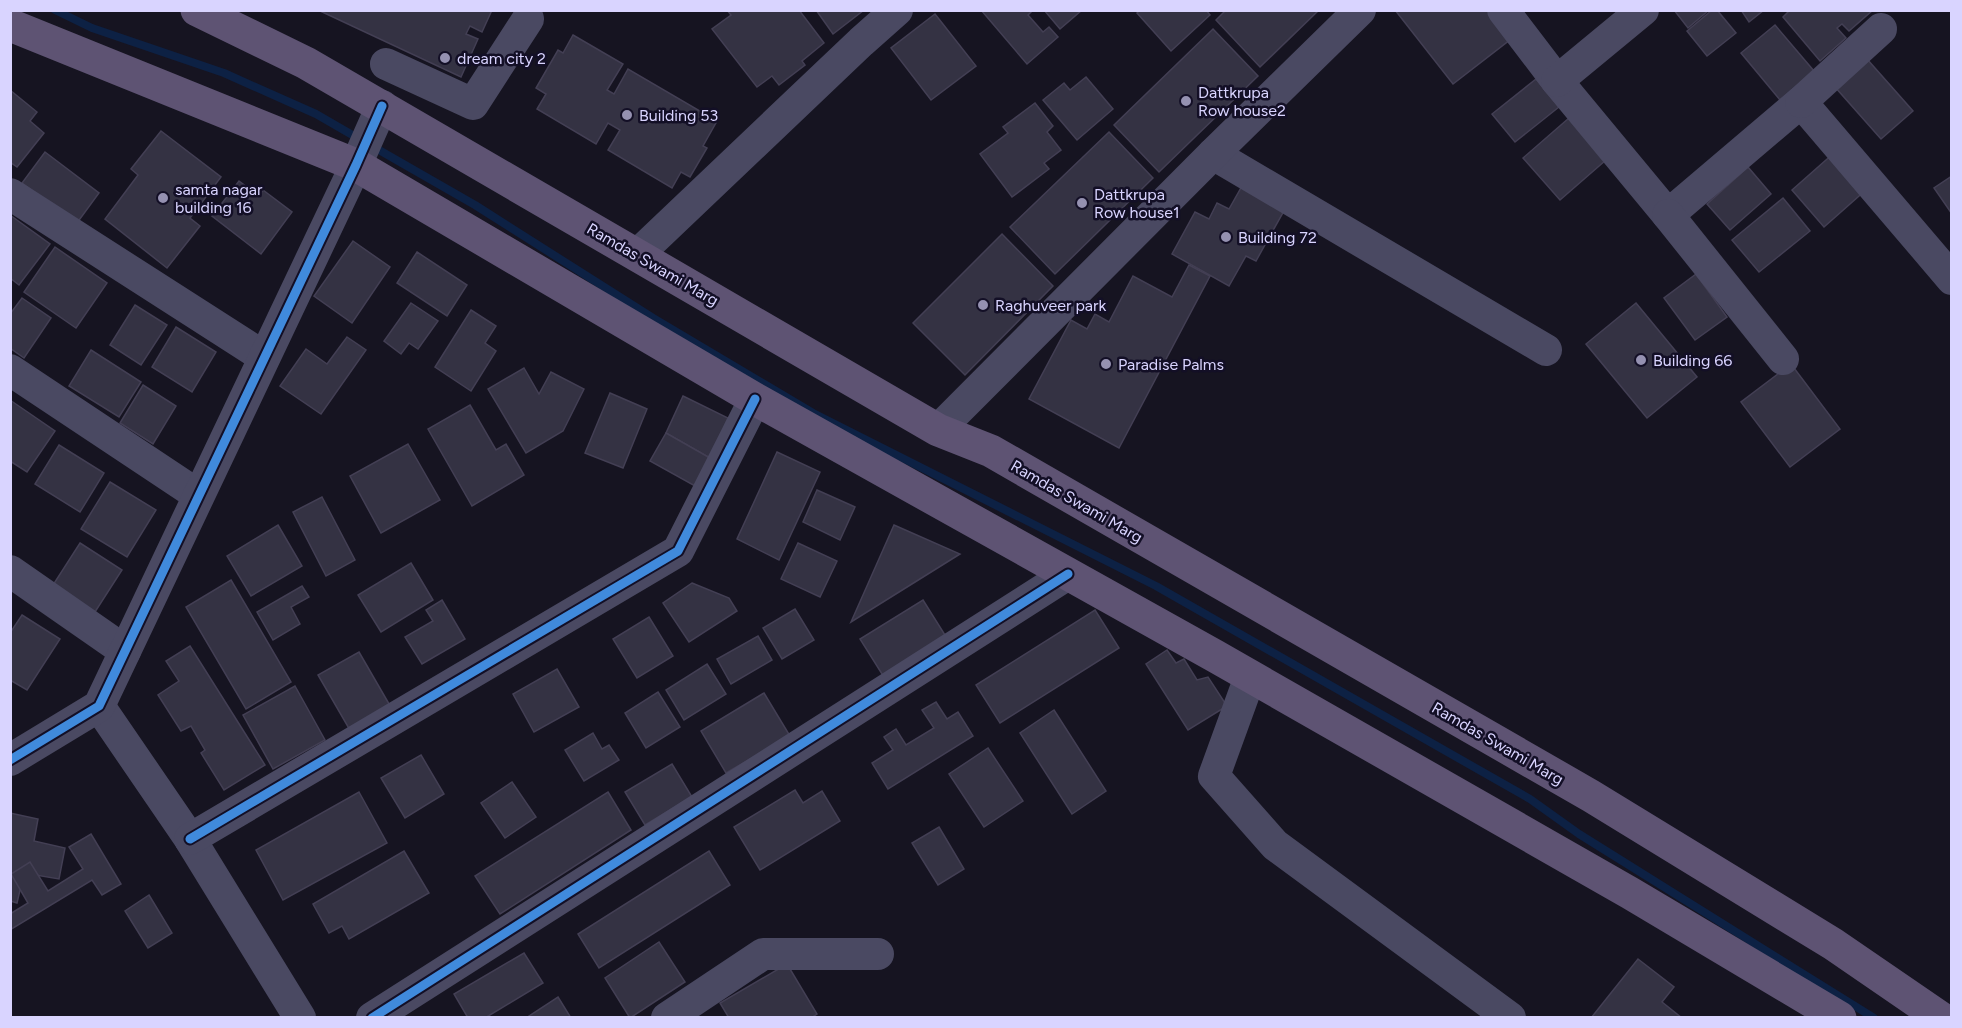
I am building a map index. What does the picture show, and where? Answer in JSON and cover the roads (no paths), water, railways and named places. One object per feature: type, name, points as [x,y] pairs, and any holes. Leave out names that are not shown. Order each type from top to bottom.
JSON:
[{"type":"main road","name":"Ramdas Swami Marg","points":[[207,12],[306,63],[378,116],[637,255],[938,430],[991,451],[1591,796],[1833,944],[1941,1017]]},
{"type":"main road","points":[[10,25],[357,163],[755,399],[1250,676],[1630,893],[1840,1017]]},
{"type":"street","points":[[637,255],[897,10]]},
{"type":"street","points":[[938,430],[1360,10]]},
{"type":"street","points":[[1503,10],[1557,81],[1783,359]]},
{"type":"street","points":[[1557,81],[1643,10]]},
{"type":"street","points":[[386,64],[473,104],[526,13]]},
{"type":"street","points":[[1668,215],[1801,102],[1881,29]]},
{"type":"street","points":[[1801,102],[1952,279]]},
{"type":"street","points":[[10,760],[99,706],[378,116]]},
{"type":"street","points":[[1213,154],[1546,350]]},
{"type":"street","points":[[10,194],[264,357]]},
{"type":"street","points":[[10,370],[198,495]]},
{"type":"street","points":[[190,839],[678,550],[755,399]]},
{"type":"street","points":[[10,571],[125,651]]},
{"type":"street","points":[[372,1017],[1068,574]]},
{"type":"street","points":[[1250,676],[1214,776],[1275,845],[1510,1017]]},
{"type":"street","points":[[99,706],[190,839],[300,1017]]},
{"type":"street","points":[[667,1017],[763,954],[878,954]]},
{"type":"waterway","points":[[55,10],[92,28],[224,73],[316,114],[361,140]]},
{"type":"waterway","points":[[372,146],[475,205],[653,318],[813,413],[1156,586],[1530,799],[1579,834],[1874,1018]]},
{"type":"place","name":"dream city 2","points":[[445,58]]},
{"type":"place","name":"Dattkrupa Row house2","points":[[1186,101]]},
{"type":"place","name":"Building 53","points":[[627,115]]},
{"type":"place","name":"samta nagar building 16","points":[[163,198]]},
{"type":"place","name":"Dattkrupa Row house1","points":[[1082,203]]},
{"type":"place","name":"Building 72","points":[[1226,237]]},
{"type":"place","name":"Raghuveer park","points":[[983,305]]},
{"type":"place","name":"Building 66","points":[[1641,360]]},
{"type":"place","name":"Paradise Palms","points":[[1106,364]]}]
